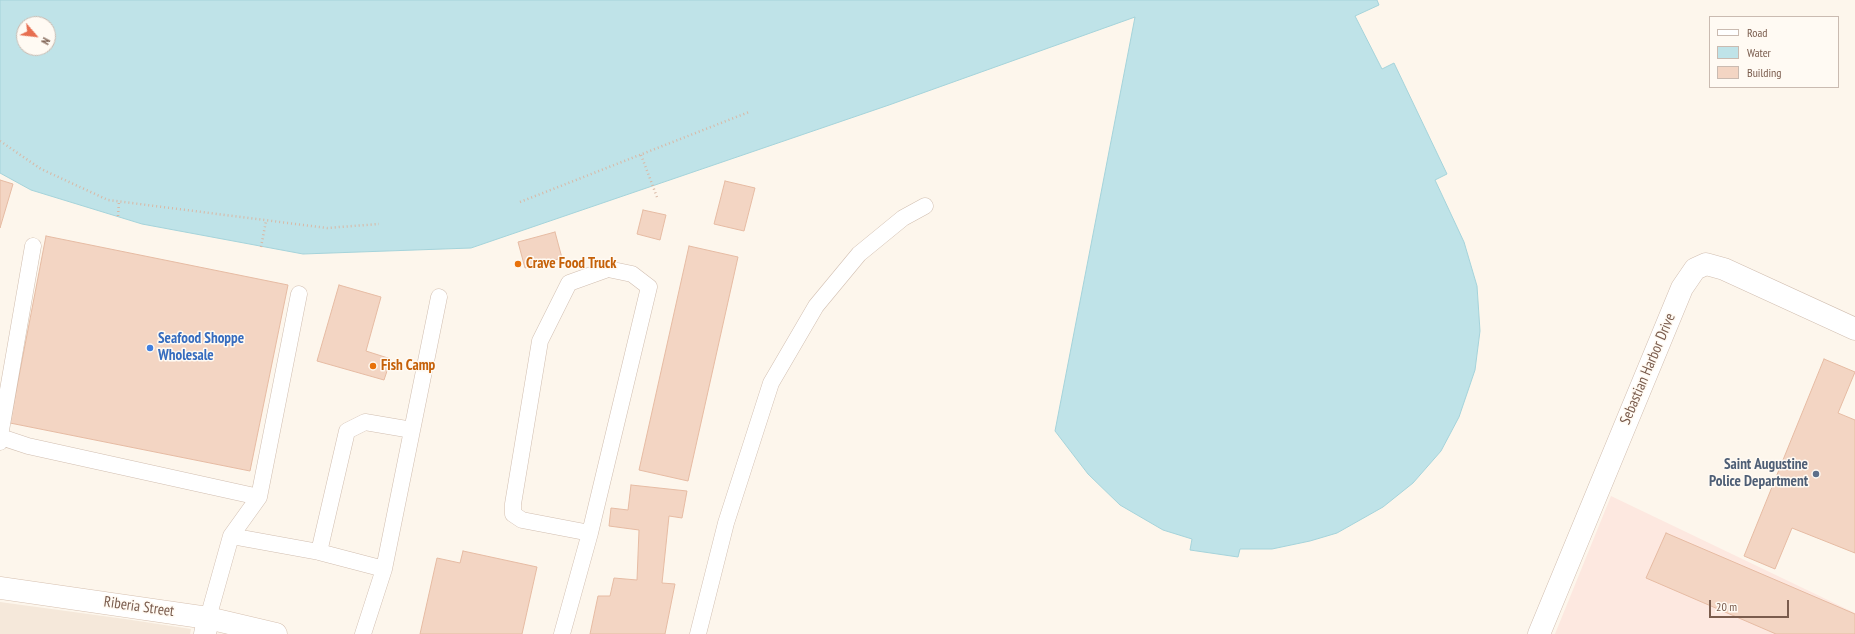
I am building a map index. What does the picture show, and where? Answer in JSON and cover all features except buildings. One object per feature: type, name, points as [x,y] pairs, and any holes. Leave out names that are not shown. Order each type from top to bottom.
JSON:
[{"type":"street","name":"Sebastian Harbor Drive","points":[[1539,634],[1682,288],[1694,269],[1706,264],[1724,269],[1855,330]]},
{"type":"street","name":"Riberia Street","points":[[0,588],[126,605],[207,626],[276,634]]},
{"type":"lane","points":[[698,634],[726,523],[772,383],[816,306],[859,254],[903,218],[925,206]]},
{"type":"lane","points":[[32,246],[0,438],[28,446],[259,497]]},
{"type":"lane","points":[[562,634],[590,533],[649,287],[632,274],[608,269],[569,283],[540,341],[513,504],[513,514],[522,520],[590,533]]},
{"type":"lane","points":[[207,626],[231,536],[259,497],[299,294]]},
{"type":"lane","points":[[363,634],[384,569],[439,297]]},
{"type":"lane","points":[[319,552],[347,431],[365,422],[412,430]]},
{"type":"lane","points":[[231,536],[319,552],[384,569]]},
{"type":"path","points":[[520,202],[749,112]]},
{"type":"path","points":[[0,141],[41,169],[108,200],[327,228],[379,224]]},
{"type":"path","points":[[641,154],[657,197]]},
{"type":"path","points":[[118,216],[119,202]]},
{"type":"path","points":[[261,247],[266,220]]},
{"type":"shaded area","points":[[1611,496],[1855,613],[1855,634],[1555,634]]},
{"type":"shaded area","points":[[0,602],[191,629],[190,634],[0,634]]},
{"type":"water","points":[[0,0],[1377,0],[1379,5],[1355,16],[1382,69],[1394,63],[1447,174],[1435,180],[1464,242],[1477,286],[1480,331],[1475,370],[1459,417],[1441,451],[1413,483],[1383,507],[1337,533],[1310,541],[1272,549],[1240,549],[1238,557],[1190,550],[1192,539],[1163,530],[1120,505],[1088,474],[1055,431],[1135,17],[889,105],[471,248],[303,254],[142,224],[31,190],[0,173]]},
{"type":"place","name":"Crave Food Truck","points":[[518,264]]},
{"type":"place","name":"Seafood Shoppe Wholesale","points":[[150,348]]},
{"type":"place","name":"Fish Camp","points":[[373,366]]},
{"type":"place","name":"Saint Augustine Police Department","points":[[1816,474]]}]
